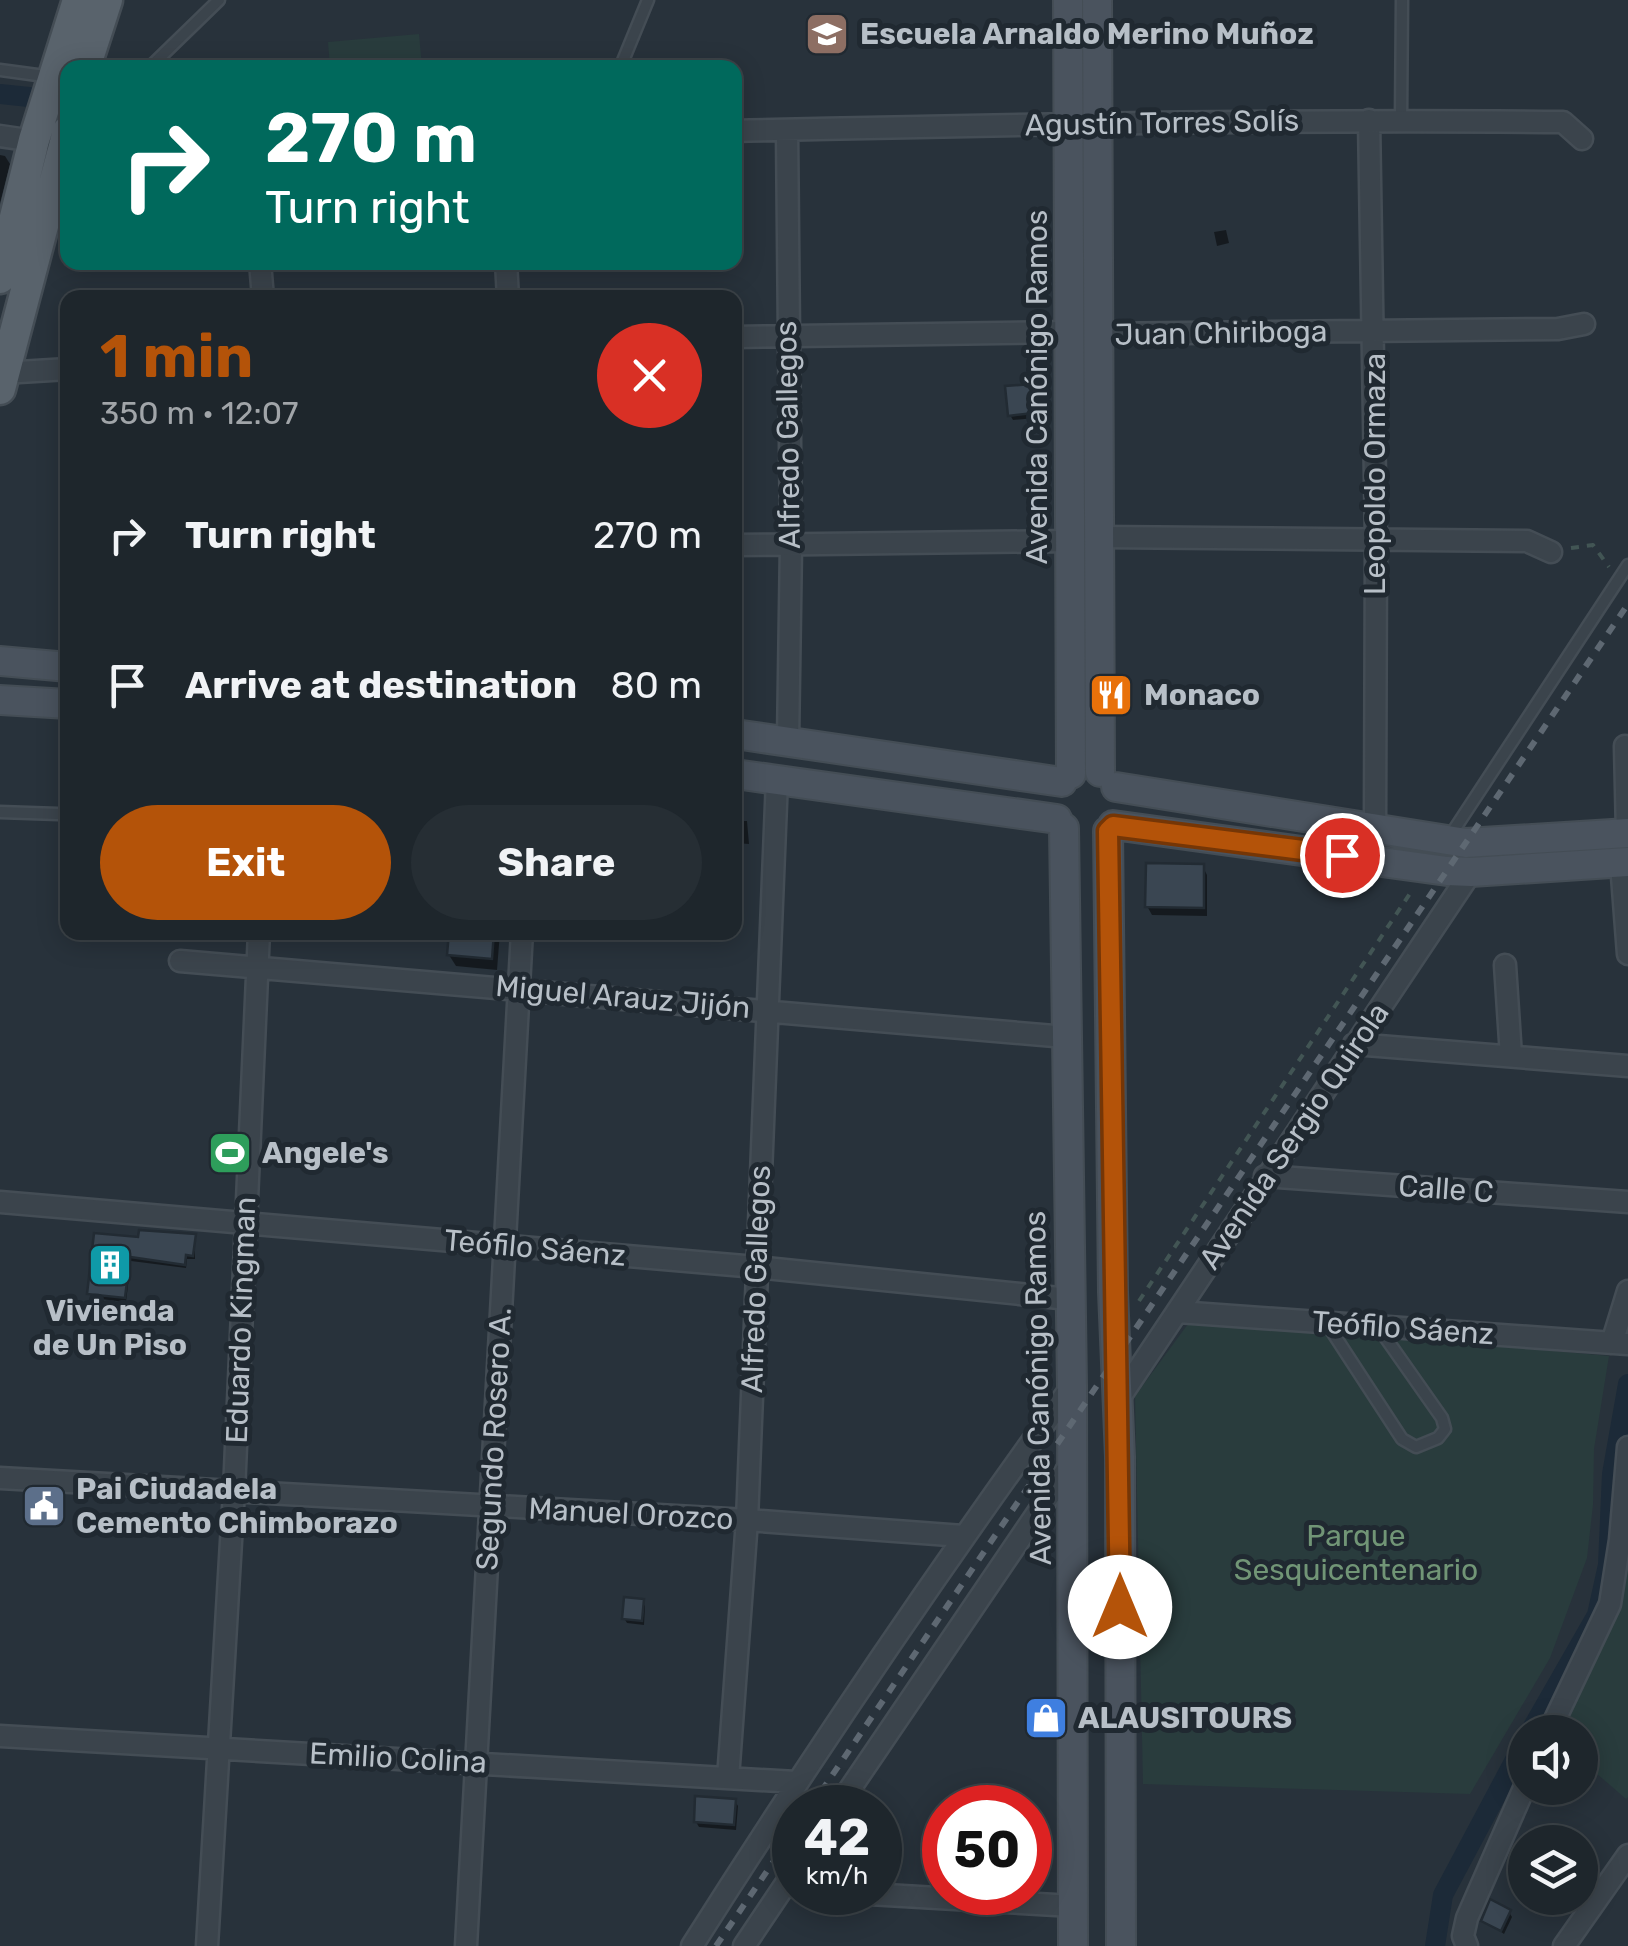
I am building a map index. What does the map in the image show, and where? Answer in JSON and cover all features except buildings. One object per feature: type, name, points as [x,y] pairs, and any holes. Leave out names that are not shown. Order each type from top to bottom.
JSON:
[{"type":"main road","points":[[64,60],[78,0]]},
{"type":"main road","points":[[88,60],[107,0]]},
{"type":"main road","name":"Avenida Canónigo Ramos","points":[[1068,0],[1068,123],[1098,537],[1108,780],[1121,807],[1111,828],[1115,1334],[1120,1457],[1121,1946]]},
{"type":"main road","name":"Avenida Canónigo Ramos","points":[[1073,1946],[1072,1386],[1061,824],[1054,803],[1066,778],[1069,541],[1098,124],[1097,0]]},
{"type":"main road","points":[[2,381],[58,143],[60,80]]},
{"type":"main road","points":[[0,278],[58,143]]},
{"type":"main road","points":[[0,661],[60,666]]},
{"type":"main road","points":[[0,700],[60,704]]},
{"type":"main road","points":[[742,735],[1066,778],[1090,770],[1108,780],[1466,844],[1628,833]]},
{"type":"main road","points":[[742,775],[1061,824],[1086,838],[1111,828],[1471,872],[1625,863]]},
{"type":"main road","points":[[1072,1462],[1120,1457]]},
{"type":"street","name":"Leopoldo Ormaza","points":[[1369,120],[1376,539],[1374,828]]},
{"type":"street","name":"Agustín Torres Solís","points":[[742,132],[1401,120],[1563,122],[1582,139]]},
{"type":"street","name":"Alfredo Gallegos","points":[[786,130],[788,741]]},
{"type":"street","points":[[0,136],[58,143]]},
{"type":"street","name":"Juan Chiriboga","points":[[742,337],[1558,329],[1584,324]]},
{"type":"street","points":[[2,381],[60,370]]},
{"type":"street","points":[[1098,537],[1527,541],[1551,552]]},
{"type":"street","points":[[742,545],[1069,541]]},
{"type":"street","points":[[1625,746],[1628,833]]},
{"type":"street","name":"Alfredo Gallegos","points":[[728,1778],[746,1520],[777,779]]},
{"type":"street","points":[[1625,863],[1628,954]]},
{"type":"street","name":"Avenida Sergio Quirola","points":[[1118,1400],[1471,872]]},
{"type":"street","name":"Eduardo Kingman","points":[[206,1946],[234,1492],[259,940]]},
{"type":"street","name":"Segundo Rosero A.","points":[[466,1946],[521,940]]},
{"type":"street","name":"Miguel Arauz Jijón","points":[[180,961],[1066,1037]]},
{"type":"street","points":[[1505,965],[1512,1056]]},
{"type":"street","points":[[1354,1044],[1628,1066]]},
{"type":"street","name":"Calle C","points":[[1265,1176],[1628,1202]]},
{"type":"street","name":"Teófilo Sáenz","points":[[0,1202],[756,1267],[1069,1299]]},
{"type":"street","points":[[1620,1344],[1628,1291]]},
{"type":"street","name":"Teófilo Sáenz","points":[[1178,1312],[1620,1344]]},
{"type":"street","points":[[692,1946],[796,1782],[963,1536],[1072,1386]]},
{"type":"street","points":[[1556,1715],[1610,1604],[1628,1447]]},
{"type":"street","points":[[853,1785],[1072,1462]]},
{"type":"street","name":"Manuel Orozco","points":[[0,1478],[963,1536]]},
{"type":"street","name":"Emilio Colina","points":[[0,1736],[796,1782]]},
{"type":"street","points":[[1467,1946],[1463,1936],[1467,1918],[1517,1805]]},
{"type":"street","points":[[1564,1946],[1628,1855]]},
{"type":"street","points":[[902,1896],[1073,1906]]},
{"type":"street","points":[[744,1946],[772,1911]]},
{"type":"lane","points":[[157,60],[220,0]]},
{"type":"lane","points":[[623,60],[648,0]]},
{"type":"lane","points":[[1401,120],[1402,0]]},
{"type":"lane","points":[[0,70],[60,80]]},
{"type":"lane","points":[[1447,841],[1628,566]]},
{"type":"lane","points":[[0,812],[58,814]]},
{"type":"lane","points":[[1326,1323],[1402,1440],[1416,1447],[1428,1444],[1445,1428],[1442,1418],[1378,1326]]},
{"type":"path","points":[[1575,548],[1593,545],[1620,577]]},
{"type":"path","points":[[1115,1334],[1426,868]]},
{"type":"green space","points":[[419,34],[421,60],[329,60],[328,42]]},
{"type":"green space","name":"Parque Sesquicentenario","points":[[1188,1324],[1609,1356],[1594,1449],[1587,1558],[1550,1658],[1516,1715],[1508,1715],[1508,1729],[1470,1794],[1143,1784],[1135,1396]]},
{"type":"green space","points":[[1628,1523],[1626,1799],[1598,1775],[1598,1715],[1562,1715]]},
{"type":"waterway","points":[[0,94],[29,97]]},
{"type":"waterway","points":[[1540,1715],[1597,1615],[1608,1565],[1612,1474],[1628,1384]]},
{"type":"waterway","points":[[1435,1946],[1443,1895],[1508,1773]]},
{"type":"railway","points":[[826,1785],[1628,604]]},
{"type":"railway","points":[[716,1946],[772,1864]]},
{"type":"place","name":"Escuela Arnaldo Merino Muñoz","points":[[827,34]]},
{"type":"place","name":"Monaco","points":[[1111,695]]},
{"type":"place","name":"Angele's","points":[[230,1153]]},
{"type":"place","name":"Vivienda de Un Piso","points":[[110,1265]]},
{"type":"place","name":"Pai Ciudadela Cemento Chimborazo","points":[[44,1506]]},
{"type":"place","name":"ALAUSITOURS","points":[[1046,1718]]},
{"type":"route","points":[[1120,1607],[1108,831],[1113,826],[1342,855]]}]
